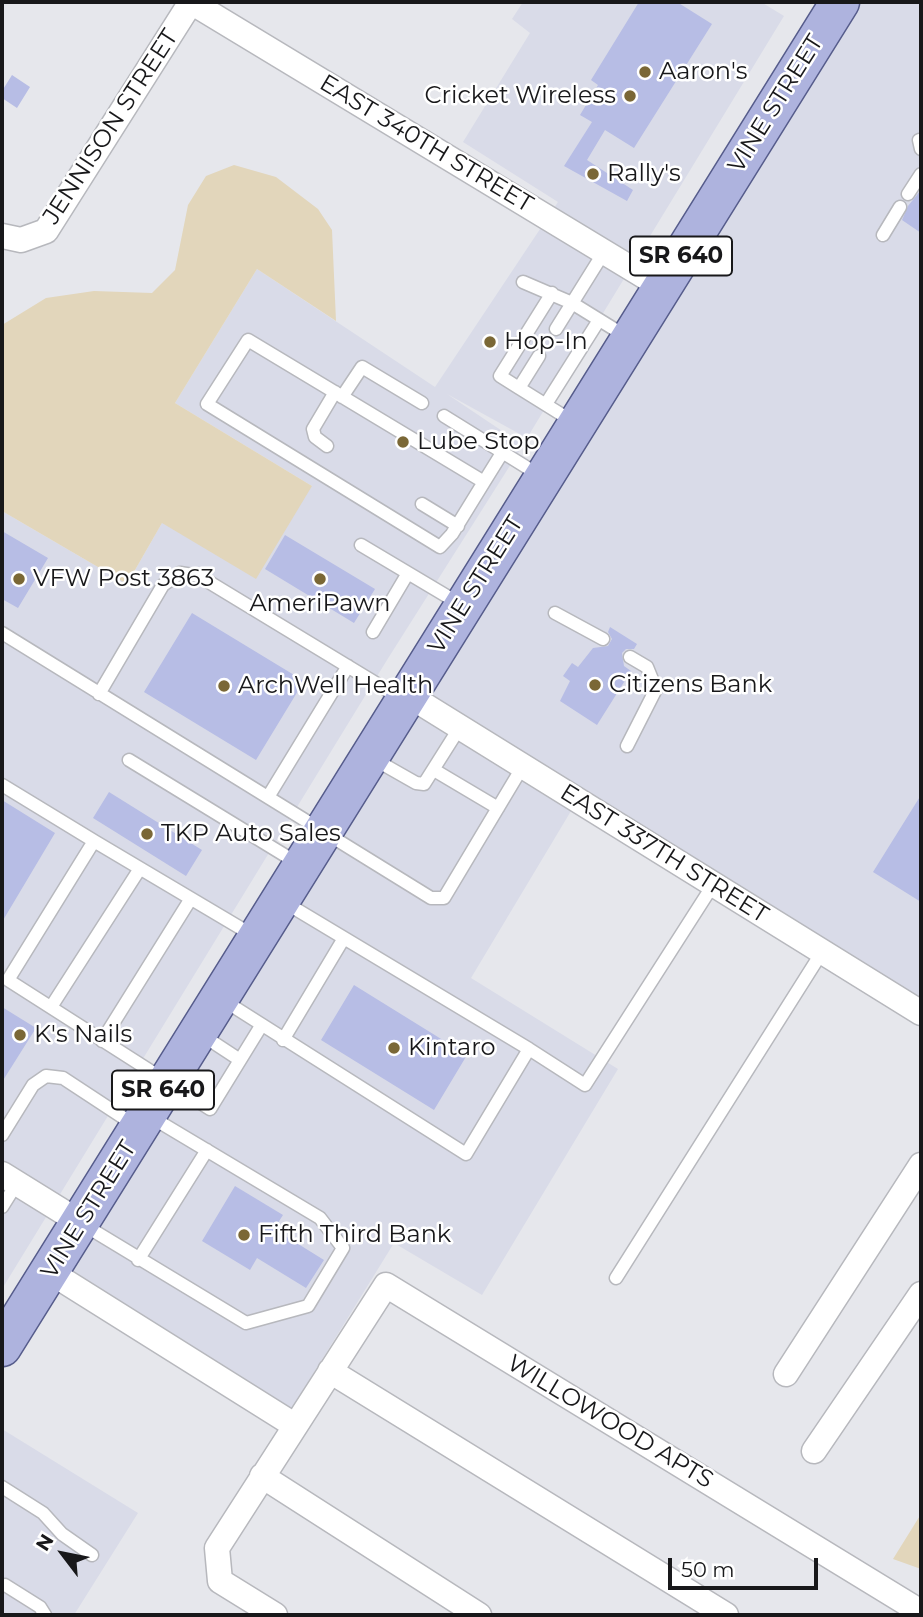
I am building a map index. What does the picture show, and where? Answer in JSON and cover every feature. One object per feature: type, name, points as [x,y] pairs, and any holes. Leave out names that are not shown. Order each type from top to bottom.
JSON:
[{"type":"main road","name":"VINE STREET","points":[[5,1335],[81,1223],[577,425],[615,329],[662,287],[827,6]]},
{"type":"street","name":"JENNISON STREET","points":[[11,238],[46,231],[191,2]]},
{"type":"street","name":"EAST 340TH STREET","points":[[191,2],[662,287]]},
{"type":"street","name":"EAST 337TH STREET","points":[[406,698],[460,727],[921,1013]]},
{"type":"street","points":[[786,1374],[921,1165]]},
{"type":"street","points":[[9,1179],[81,1223]]},
{"type":"street","points":[[50,1272],[294,1425]]},
{"type":"street","name":"WILLOWOOD APTS","points":[[275,1615],[220,1581],[217,1548],[386,1286],[921,1612]]},
{"type":"street","points":[[814,1451],[921,1294]]},
{"type":"street","points":[[330,1371],[726,1615]]},
{"type":"street","points":[[262,1476],[479,1615]]},
{"type":"lane","points":[[908,194],[921,174]]},
{"type":"lane","points":[[883,234],[900,207]]},
{"type":"lane","points":[[556,329],[604,253]]},
{"type":"lane","points":[[523,282],[572,303],[615,329],[545,404]]},
{"type":"lane","points":[[552,293],[500,376],[577,425]]},
{"type":"lane","points":[[484,482],[248,340],[207,404],[440,547],[458,526],[502,453]]},
{"type":"lane","points":[[519,388],[539,356]]},
{"type":"lane","points":[[327,446],[315,437],[313,429],[362,367],[422,403]]},
{"type":"lane","points":[[444,416],[544,478]]},
{"type":"lane","points":[[422,504],[458,526]]},
{"type":"lane","points":[[361,545],[463,606]]},
{"type":"lane","points":[[99,694],[163,585],[180,573],[199,576],[406,698]]},
{"type":"lane","points":[[373,632],[408,573]]},
{"type":"lane","points":[[555,613],[603,639]]},
{"type":"lane","points":[[2,633],[438,899],[444,898],[523,766]]},
{"type":"lane","points":[[627,746],[656,689],[647,667],[630,657]]},
{"type":"lane","points":[[268,797],[348,666]]},
{"type":"lane","points":[[369,757],[416,783],[424,784],[460,727]]},
{"type":"lane","points":[[129,760],[302,866]]},
{"type":"lane","points":[[434,770],[498,808]]},
{"type":"lane","points":[[2,785],[139,870],[257,938]]},
{"type":"lane","points":[[94,841],[5,978],[210,1109],[261,1026]]},
{"type":"lane","points":[[51,1007],[139,870]]},
{"type":"lane","points":[[280,900],[585,1085],[713,885]]},
{"type":"lane","points":[[102,1041],[190,900]]},
{"type":"lane","points":[[283,1040],[344,938]]},
{"type":"lane","points":[[615,1278],[822,952]]},
{"type":"lane","points":[[220,998],[466,1154],[528,1049]]},
{"type":"lane","points":[[198,1033],[240,1060]]},
{"type":"lane","points":[[2,1135],[33,1085],[46,1076],[63,1079],[206,1150],[320,1218],[343,1248],[308,1306],[246,1323],[81,1223]]},
{"type":"lane","points":[[138,1260],[206,1150]]},
{"type":"lane","points":[[2,1207],[9,1179]]},
{"type":"lane","points":[[2,1487],[43,1513],[62,1534],[92,1555]]},
{"type":"lane","points":[[5,1585],[40,1607],[45,1615]]},
{"type":"shaded area","points":[[523,2],[761,2],[784,16],[527,438],[447,394],[523,445],[387,660],[2,1289],[2,511],[127,584],[162,523],[312,486],[175,403],[257,269],[435,387],[558,202],[463,142],[530,33],[512,19]]},
{"type":"shaded area","points":[[847,2],[921,2],[921,1007],[415,694]]},
{"type":"shaded area","points":[[234,165],[276,177],[318,209],[332,230],[336,321],[257,269],[175,403],[312,486],[256,579],[162,523],[127,584],[2,511],[2,325],[46,298],[94,291],[152,293],[175,270],[188,205],[206,176]]},
{"type":"shaded area","points":[[410,702],[574,806],[471,978],[618,1069],[482,1295],[394,1243],[289,1413],[59,1270]]},
{"type":"shaded area","points":[[2,1429],[138,1513],[74,1615],[2,1615]]},
{"type":"shaded area","points":[[921,1514],[921,1569],[893,1559]]},
{"type":"building","points":[[639,2],[677,2],[712,24],[634,148],[605,130],[587,160],[633,190],[627,201],[564,166],[592,122],[580,115],[598,85],[591,80]]},
{"type":"building","points":[[12,75],[30,87],[17,108],[2,98],[2,91]]},
{"type":"building","points":[[921,190],[921,233],[902,220],[908,206]]},
{"type":"building","name":"VFW Post 3863","points":[[2,531],[48,558],[18,608],[2,599]]},
{"type":"building","name":"AmeriPawn","points":[[285,535],[375,589],[354,623],[265,569]]},
{"type":"building","name":"ArchWell Health","points":[[192,613],[304,681],[256,760],[144,692]]},
{"type":"building","points":[[610,627],[637,644],[634,649],[626,649],[622,653],[624,666],[631,671],[597,725],[560,701],[570,681],[563,676],[572,663],[578,667],[593,648],[608,646],[612,639],[608,632]]},
{"type":"building","name":"TKP Auto Sales","points":[[109,792],[202,850],[186,876],[93,818]]},
{"type":"building","points":[[921,795],[921,902],[873,872]]},
{"type":"building","points":[[2,800],[55,833],[2,922]]},
{"type":"building","name":"Kintaro","points":[[354,985],[467,1055],[434,1110],[321,1040]]},
{"type":"building","points":[[2,1007],[36,1028],[2,1082]]},
{"type":"building","name":"Fifth Third Bank","points":[[235,1186],[283,1215],[274,1229],[324,1260],[306,1288],[257,1258],[250,1270],[202,1241]]},
{"type":"place","name":"Aaron's","points":[[645,72]]},
{"type":"place","name":"Cricket Wireless","points":[[630,96]]},
{"type":"place","name":"Rally's","points":[[593,174]]},
{"type":"place","name":"Hop-In","points":[[490,342]]},
{"type":"place","name":"Lube Stop","points":[[403,442]]},
{"type":"place","name":"VFW Post 3863","points":[[19,579]]},
{"type":"place","name":"AmeriPawn","points":[[320,579]]},
{"type":"place","name":"Citizens Bank","points":[[595,685]]},
{"type":"place","name":"ArchWell Health","points":[[224,686]]},
{"type":"place","name":"TKP Auto Sales","points":[[147,834]]},
{"type":"place","name":"K's Nails","points":[[20,1035]]},
{"type":"place","name":"Kintaro","points":[[394,1048]]},
{"type":"place","name":"Fifth Third Bank","points":[[244,1235]]}]
